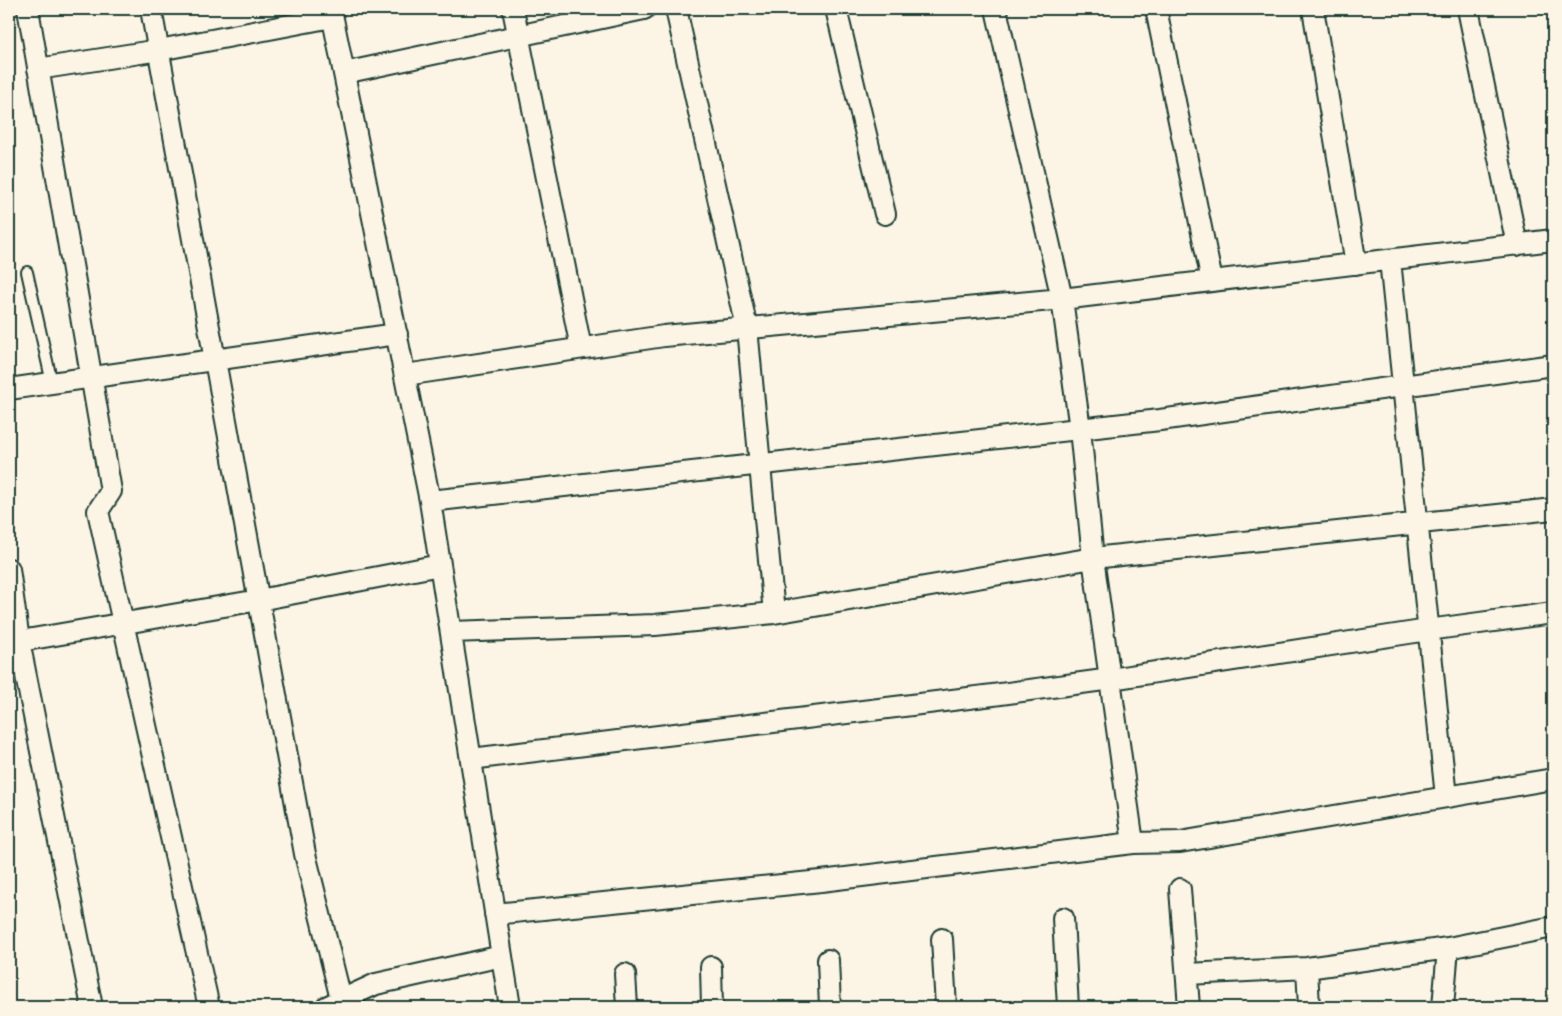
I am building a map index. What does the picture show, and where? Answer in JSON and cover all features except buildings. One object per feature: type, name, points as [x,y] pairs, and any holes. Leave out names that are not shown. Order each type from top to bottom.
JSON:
[{"type":"street","points":[[28,9],[111,491],[98,511],[209,1007]]},
{"type":"street","points":[[151,9],[305,854],[337,1005],[376,984],[502,956]]},
{"type":"street","points":[[512,9],[581,348]]},
{"type":"street","points":[[344,73],[644,9]]},
{"type":"street","points":[[676,9],[747,328],[774,613]]},
{"type":"street","points":[[836,9],[884,214]]},
{"type":"street","points":[[996,9],[1062,300],[1080,428],[1093,558],[1133,843]]},
{"type":"street","points":[[1156,9],[1212,281]]},
{"type":"street","points":[[1313,9],[1356,264]]},
{"type":"street","points":[[1468,9],[1517,245]]},
{"type":"street","points":[[38,69],[159,50],[332,13],[430,500],[510,1007]]},
{"type":"street","points":[[405,375],[664,336],[1062,300],[1553,240]]},
{"type":"street","points":[[1390,260],[1446,797]]},
{"type":"street","points":[[9,389],[396,334]]},
{"type":"street","points":[[430,500],[1160,420],[1553,366]]},
{"type":"street","points":[[451,632],[654,626],[774,613],[1093,558],[1553,509]]},
{"type":"street","points":[[14,642],[259,600],[440,565]]},
{"type":"street","points":[[9,569],[14,642],[92,1007]]},
{"type":"street","points":[[471,759],[993,695],[1553,613]]},
{"type":"street","points":[[496,914],[821,881],[1133,843],[1180,842],[1553,779]]},
{"type":"street","points":[[1180,890],[1188,974],[1189,1007]]},
{"type":"street","points":[[1063,918],[1068,1007]]},
{"type":"street","points":[[1188,974],[1307,968],[1448,948],[1553,928]]},
{"type":"street","points":[[942,939],[946,1007]]},
{"type":"street","points":[[1443,1007],[1448,948]]},
{"type":"street","points":[[828,960],[830,1007]]},
{"type":"street","points":[[710,967],[712,1007]]},
{"type":"street","points":[[1307,968],[1309,1007]]},
{"type":"street","points":[[625,974],[627,1007]]},
{"type":"lane","points":[[27,272],[52,383]]}]
